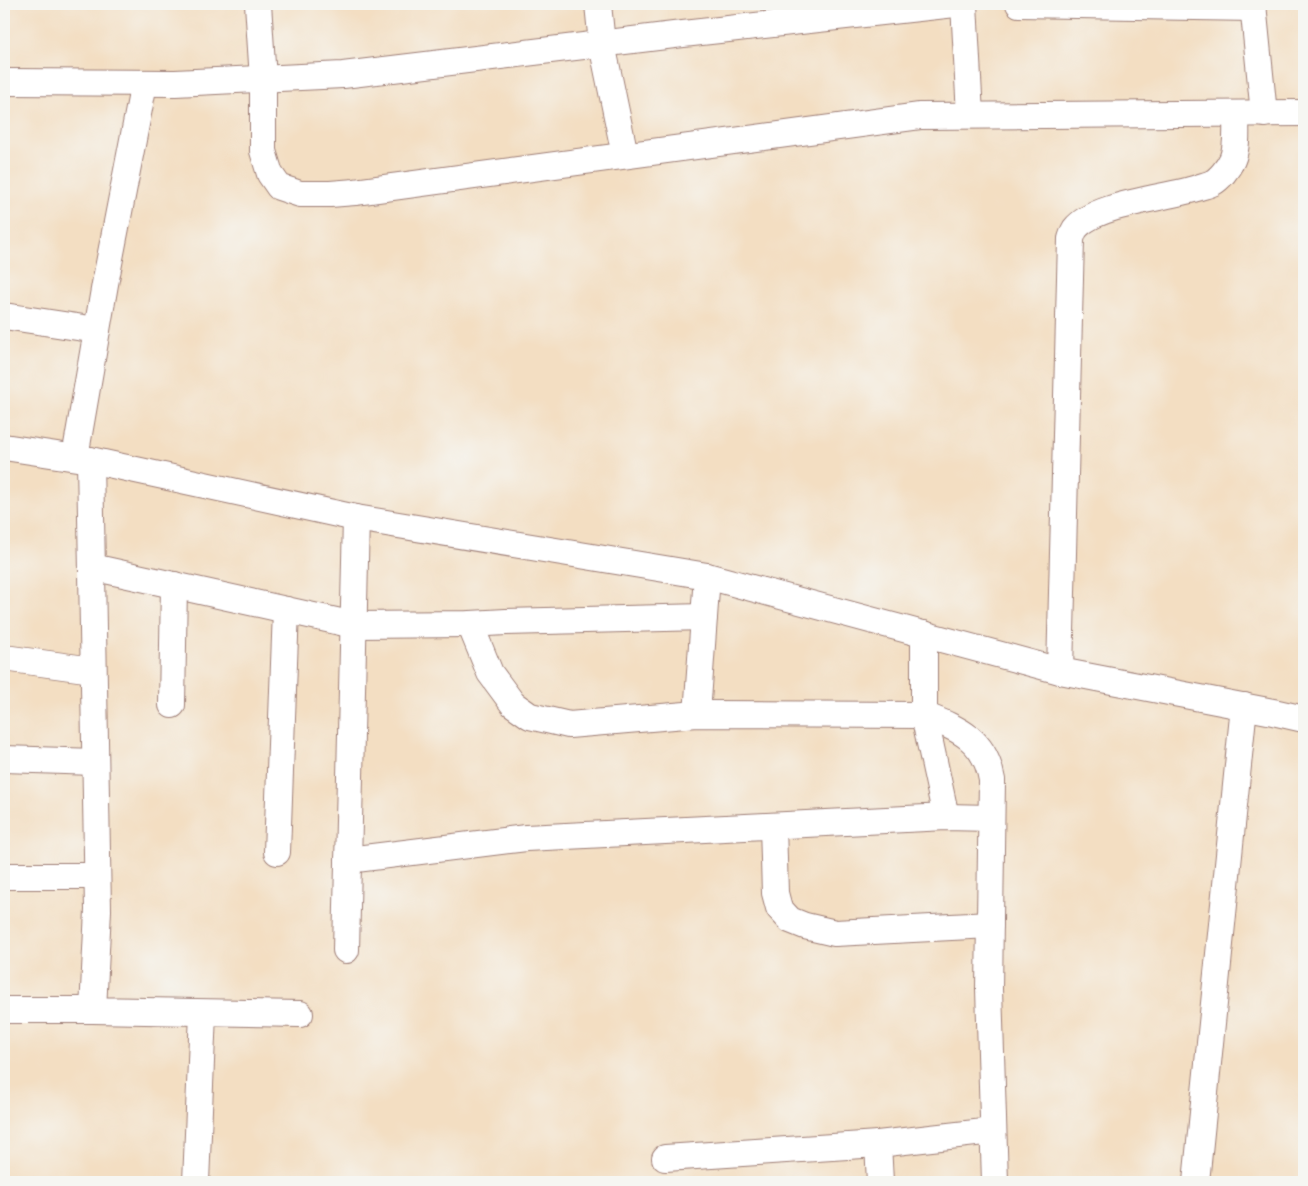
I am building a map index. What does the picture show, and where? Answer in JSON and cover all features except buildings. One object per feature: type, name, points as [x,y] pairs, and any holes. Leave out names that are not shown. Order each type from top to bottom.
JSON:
[{"type":"street","points":[[258,4],[263,79],[263,151],[270,174],[279,187],[300,194],[355,192],[920,116],[1304,113]]},
{"type":"street","points":[[598,4],[602,44],[625,155]]},
{"type":"street","points":[[4,82],[175,83],[343,75],[683,34],[955,4]]},
{"type":"street","points":[[964,4],[970,115]]},
{"type":"street","points":[[1019,4],[1253,6],[1264,114]]},
{"type":"street","points":[[94,1010],[98,910],[92,568],[82,458],[97,330],[144,83]]},
{"type":"street","points":[[1060,671],[1071,239],[1075,229],[1084,220],[1096,214],[1124,204],[1188,191],[1213,183],[1232,159],[1236,114]]},
{"type":"street","points":[[4,316],[97,330]]},
{"type":"street","points":[[4,447],[82,458],[356,518],[707,576],[1060,671],[1304,719]]},
{"type":"street","points":[[346,950],[356,518]]},
{"type":"street","points":[[92,568],[354,625],[470,624],[704,617]]},
{"type":"street","points":[[696,714],[707,576]]},
{"type":"street","points":[[172,704],[174,585]]},
{"type":"street","points":[[277,852],[286,610]]},
{"type":"street","points":[[470,624],[490,673],[513,704],[530,716],[569,725],[696,714],[924,715],[961,731],[974,742],[985,756],[990,767],[992,780],[989,989],[995,1182]]},
{"type":"street","points":[[924,634],[924,715],[946,817]]},
{"type":"street","points":[[4,658],[94,670]]},
{"type":"street","points":[[1196,1182],[1244,706]]},
{"type":"street","points":[[4,759],[95,762]]},
{"type":"street","points":[[348,860],[526,838],[946,817],[991,818]]},
{"type":"street","points":[[773,826],[775,893],[779,908],[790,920],[805,926],[835,933],[990,925]]},
{"type":"street","points":[[4,876],[97,876]]},
{"type":"street","points":[[4,1010],[300,1014]]},
{"type":"street","points":[[196,1182],[203,1013]]},
{"type":"street","points":[[665,1158],[878,1144],[994,1131]]},
{"type":"street","points":[[878,1144],[880,1182]]}]
